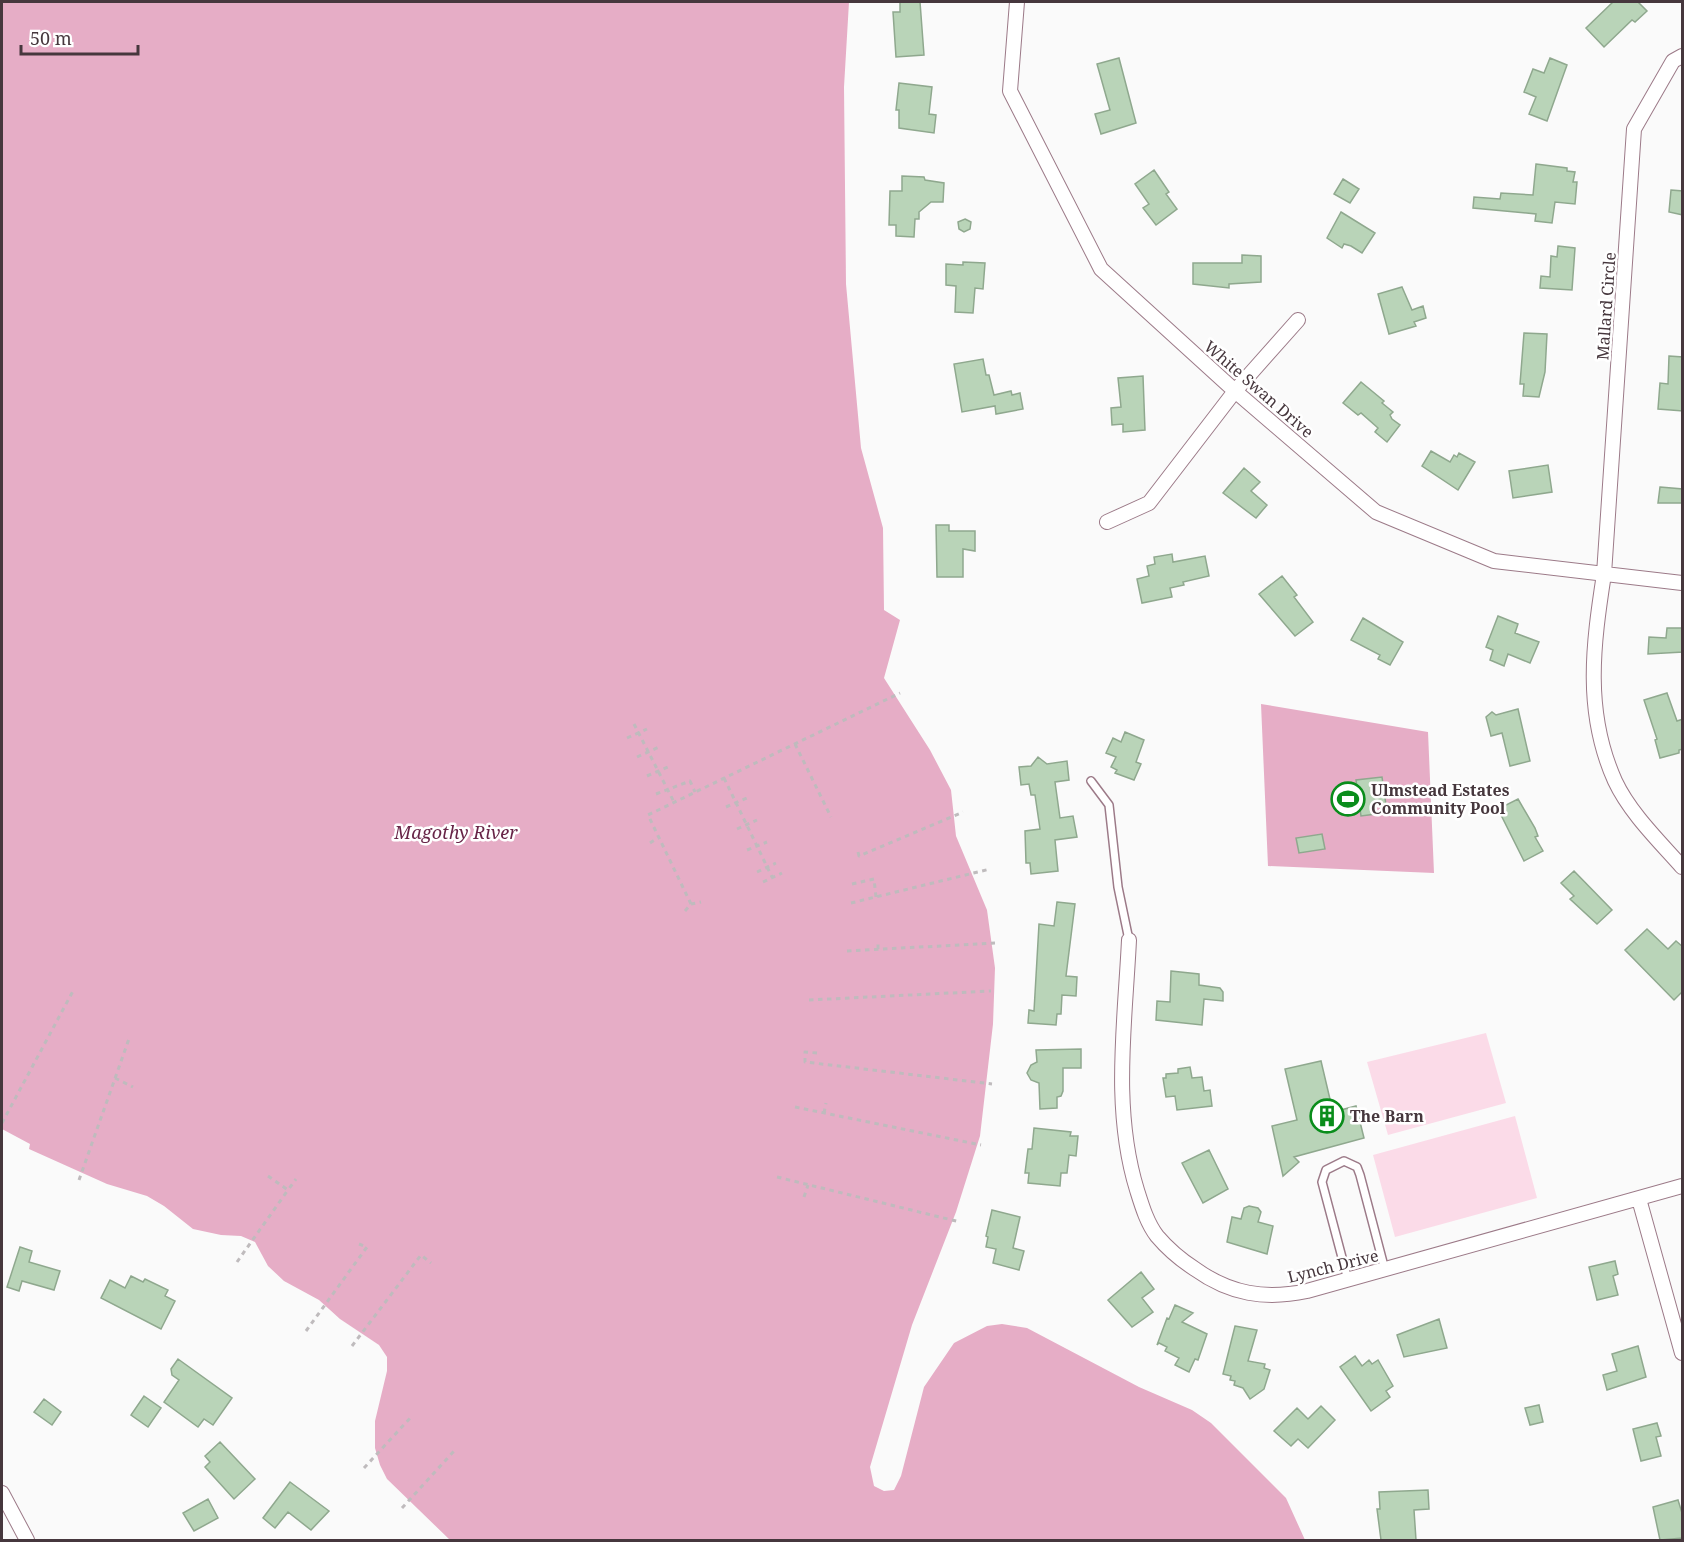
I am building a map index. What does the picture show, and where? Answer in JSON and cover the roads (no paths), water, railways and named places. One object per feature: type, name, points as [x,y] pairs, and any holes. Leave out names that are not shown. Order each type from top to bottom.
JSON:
[{"type":"street","name":"White Swan Drive","points":[[1017,2],[1010,91],[1101,268],[1235,391],[1376,512],[1494,561],[1683,583]]},
{"type":"street","name":"Mallard Circle","points":[[1683,56],[1673,61],[1634,129],[1604,574],[1595,633],[1592,684],[1600,732],[1615,781],[1641,820],[1683,867]]},
{"type":"street","points":[[1107,522],[1149,503],[1235,391],[1298,320]]},
{"type":"street","name":"Lynch Drive","points":[[1129,940],[1121,1106],[1128,1162],[1144,1211],[1156,1234],[1178,1257],[1217,1285],[1258,1294],[1287,1296],[1683,1186]]},
{"type":"street","points":[[1639,1199],[1683,1353]]},
{"type":"street","points":[[2,1493],[27,1540]]},
{"type":"lane","points":[[1091,781],[1110,805],[1118,887],[1129,940]]},
{"type":"lane","points":[[1348,1280],[1322,1182],[1326,1170],[1344,1161],[1357,1167],[1360,1174],[1385,1270]]},
{"type":"water","name":"Magothy River","points":[[2,2],[849,2],[844,87],[846,284],[861,448],[883,528],[884,610],[900,620],[884,678],[930,750],[951,790],[956,836],[987,910],[995,968],[993,1024],[980,1136],[956,1212],[912,1325],[870,1467],[874,1486],[884,1491],[894,1490],[901,1476],[924,1387],[954,1343],[987,1326],[1002,1324],[1027,1328],[1139,1387],[1192,1410],[1211,1423],[1286,1498],[1305,1540],[450,1540],[387,1479],[380,1465],[375,1448],[375,1421],[387,1371],[387,1357],[379,1345],[340,1319],[319,1300],[284,1281],[268,1266],[255,1242],[241,1236],[221,1235],[193,1229],[147,1196],[107,1184],[29,1149],[30,1144],[2,1129]]},
{"type":"water","name":"Ulmstead Estates Community Pool","points":[[1261,704],[1428,732],[1434,873],[1268,866]]},
{"type":"place","name":"Ulmstead Estates Community Pool","points":[[1348,799]]},
{"type":"place","name":"The Barn","points":[[1327,1116]]}]
